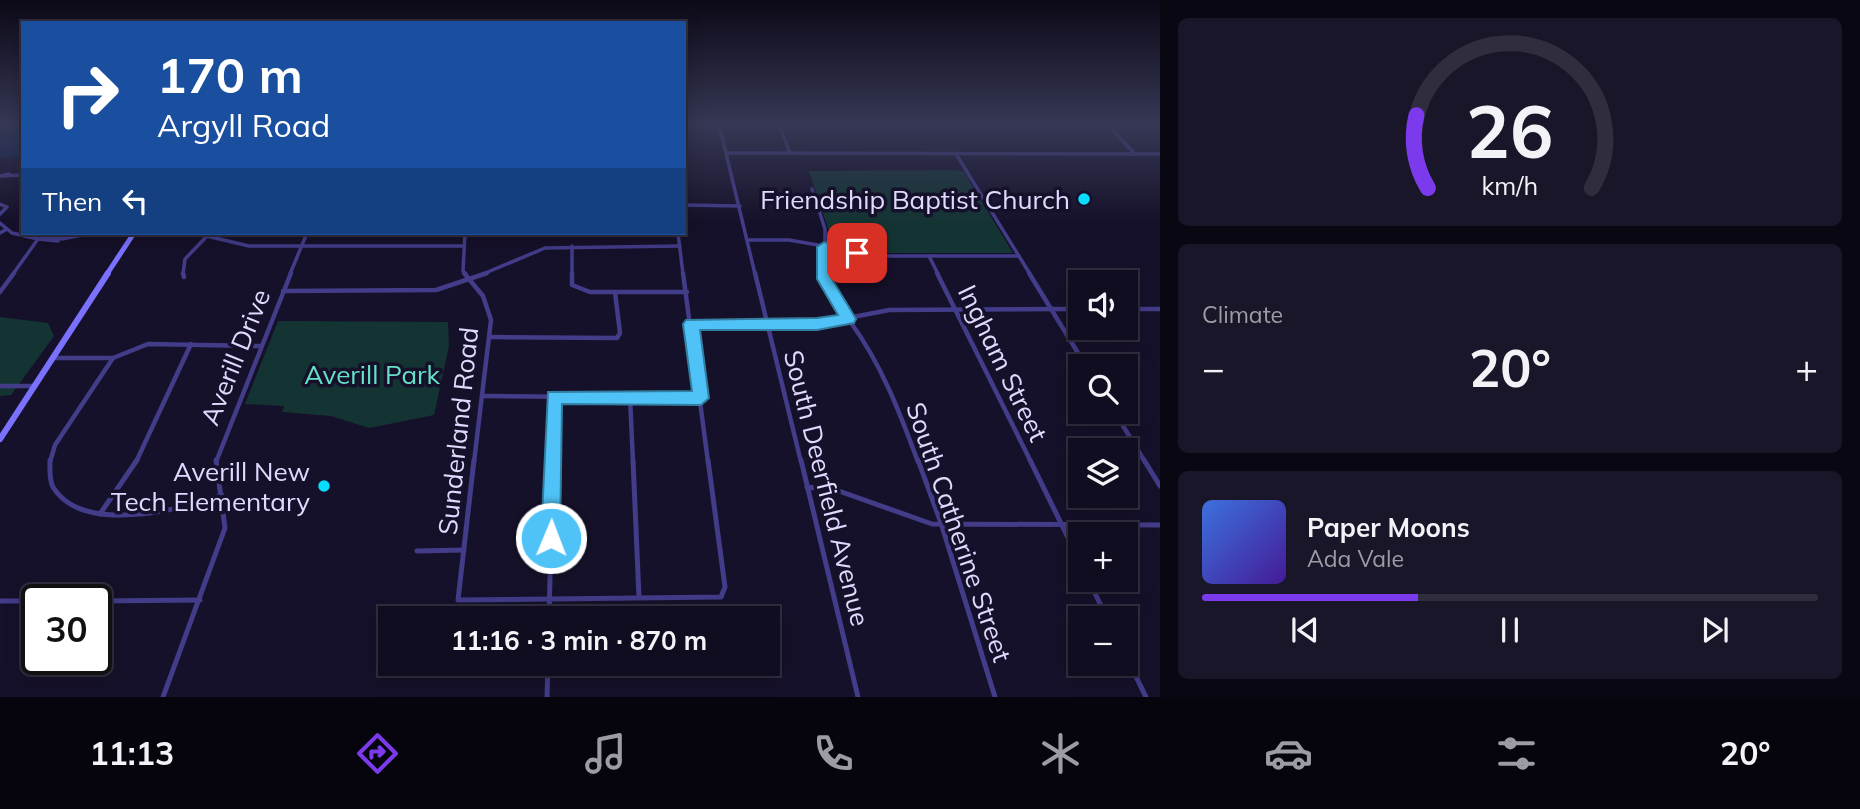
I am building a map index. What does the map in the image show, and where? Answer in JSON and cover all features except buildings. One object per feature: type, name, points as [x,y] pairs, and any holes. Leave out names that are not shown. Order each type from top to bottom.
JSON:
[{"type":"main road","points":[[0,439],[133,235]]},
{"type":"street","name":"South Deerfield Avenue","points":[[728,157],[858,697]]},
{"type":"street","points":[[957,157],[1079,354]]},
{"type":"street","points":[[9,174],[21,175]]},
{"type":"street","name":"South Catherine Street","points":[[812,189],[825,229],[825,279],[848,319],[866,343],[900,412],[942,523],[995,697]]},
{"type":"street","points":[[0,204],[7,207],[0,214]]},
{"type":"street","points":[[686,205],[740,206]]},
{"type":"street","points":[[0,223],[7,229],[21,234]]},
{"type":"street","points":[[0,233],[7,229]]},
{"type":"street","points":[[26,235],[38,239],[62,239],[82,235]]},
{"type":"street","points":[[184,277],[181,276],[186,259],[208,235]]},
{"type":"street","points":[[212,235],[241,245],[462,246]]},
{"type":"street","name":"Averill Drive","points":[[163,697],[225,528],[216,459],[306,235]]},
{"type":"street","name":"Sunderland Road","points":[[465,235],[463,271],[488,307],[490,337],[458,600],[549,597]]},
{"type":"street","points":[[549,597],[721,597],[725,587],[678,235]]},
{"type":"street","points":[[0,292],[38,239]]},
{"type":"street","points":[[748,240],[789,240],[869,255],[1019,256]]},
{"type":"street","points":[[572,246],[572,285],[590,292],[687,292]]},
{"type":"street","points":[[283,291],[436,290],[471,279],[545,248],[680,246]]},
{"type":"street","name":"Ingham Street","points":[[929,256],[1068,539]]},
{"type":"street","points":[[490,337],[617,338],[620,332],[615,292]]},
{"type":"street","points":[[691,324],[817,324],[889,310],[1068,309]]},
{"type":"street","points":[[1138,309],[1160,309]]},
{"type":"street","points":[[52,358],[113,358],[148,344],[261,346]]},
{"type":"street","points":[[100,514],[132,471],[191,344]]},
{"type":"street","points":[[113,358],[50,457],[52,487],[59,497],[84,512],[100,514],[169,510],[197,505],[222,495]]},
{"type":"street","points":[[0,386],[33,386]]},
{"type":"street","points":[[483,396],[701,398]]},
{"type":"street","points":[[549,606],[554,397]]},
{"type":"street","points":[[630,397],[639,597]]},
{"type":"street","points":[[1122,424],[1160,486]]},
{"type":"street","points":[[807,487],[835,491],[914,522],[1160,525]]},
{"type":"street","points":[[417,551],[464,550]]},
{"type":"street","points":[[112,601],[200,600]]},
{"type":"street","points":[[0,601],[21,601]]},
{"type":"street","points":[[547,697],[548,676]]},
{"type":"street","points":[[1136,676],[1146,697]]},
{"type":"green space","points":[[809,171],[964,172],[1013,253],[874,253],[829,244],[829,231]]},
{"type":"green space","points":[[0,317],[48,323],[54,336],[11,395],[0,396]]},
{"type":"green space","name":"Averill Park","points":[[278,321],[448,322],[449,346],[434,415],[369,428],[331,416],[282,412],[284,406],[245,404]]},
{"type":"place","name":"Friendship Baptist Church","points":[[1084,199]]},
{"type":"place","name":"Averill New Tech Elementary","points":[[324,486]]},
{"type":"route","points":[[551,538],[554,397],[701,398],[691,324],[768,326],[817,324],[848,319],[834,299],[825,279],[824,247],[857,253]]}]
